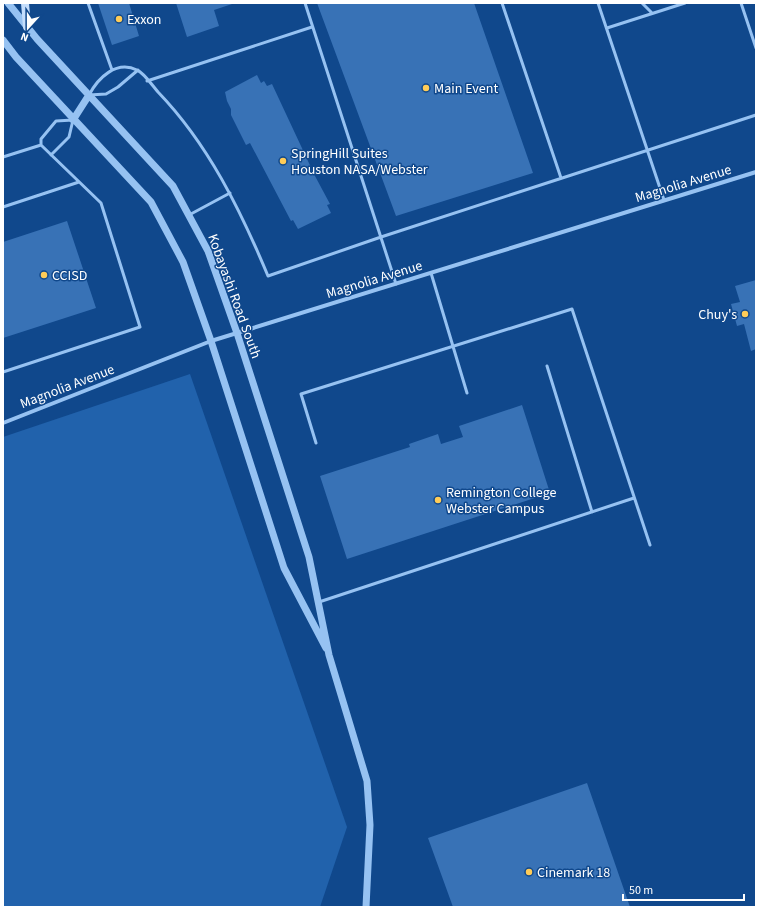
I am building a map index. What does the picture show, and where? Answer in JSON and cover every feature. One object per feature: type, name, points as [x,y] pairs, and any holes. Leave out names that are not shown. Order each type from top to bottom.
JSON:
[{"type":"main road","points":[[25,3],[27,27]]},
{"type":"street","name":"Kobayashi Road South","points":[[8,3],[27,27],[173,186],[208,251],[237,333],[310,558],[329,655],[367,782],[370,825],[366,907]]},
{"type":"street","name":"Kobayashi Road South","points":[[3,40],[150,202],[183,262],[211,341],[284,568],[329,655]]},
{"type":"street","points":[[74,120],[89,95]]},
{"type":"street","name":"Magnolia Avenue","points":[[3,423],[211,341],[756,172]]},
{"type":"lane","points":[[88,3],[112,70]]},
{"type":"lane","points":[[305,3],[396,284]]},
{"type":"lane","points":[[502,3],[561,178]]},
{"type":"lane","points":[[598,3],[664,200]]},
{"type":"lane","points":[[642,3],[652,14]]},
{"type":"lane","points":[[606,28],[685,3]]},
{"type":"lane","points":[[741,3],[756,48]]},
{"type":"lane","points":[[148,81],[312,26]]},
{"type":"lane","points":[[89,95],[95,84],[112,70],[123,66],[138,70],[180,115],[202,146],[230,194],[250,233],[268,276],[381,237],[756,115]]},
{"type":"lane","points":[[89,95],[106,94],[118,87],[138,70]]},
{"type":"lane","points":[[40,145],[41,139],[56,121],[74,120],[69,136],[52,156]]},
{"type":"lane","points":[[3,372],[140,327],[105,210],[101,203],[40,145]]},
{"type":"lane","points":[[3,157],[40,145]]},
{"type":"lane","points":[[3,207],[79,182]]},
{"type":"lane","points":[[189,215],[230,194]]},
{"type":"lane","points":[[431,273],[467,393]]},
{"type":"lane","points":[[316,443],[301,394],[572,308],[650,545]]},
{"type":"lane","points":[[546,366],[592,512]]},
{"type":"lane","points":[[319,602],[634,498]]},
{"type":"shaded area","points":[[190,374],[347,827],[320,907],[3,907],[3,437]]},
{"type":"building","name":"Exxon","points":[[98,3],[129,3],[139,36],[112,45]]},
{"type":"building","points":[[176,3],[235,3],[214,10],[219,26],[187,37]]},
{"type":"building","name":"Main Event","points":[[317,3],[474,3],[533,173],[396,216]]},
{"type":"building","name":"SpringHill Suites Houston NASA/Webster","points":[[257,75],[261,83],[264,81],[267,86],[272,84],[315,176],[330,204],[327,205],[331,213],[298,229],[293,220],[291,221],[250,143],[246,145],[231,115],[231,109],[227,101],[225,92]]},
{"type":"building","name":"CCISD","points":[[67,221],[96,308],[3,338],[3,242]]},
{"type":"building","name":"Chuy's","points":[[756,280],[756,349],[751,351],[744,324],[737,326],[731,304],[740,302],[735,286]]},
{"type":"building","points":[[522,405],[550,493],[347,559],[320,476],[410,447],[409,444],[438,434],[441,444],[463,437],[459,426]]},
{"type":"building","name":"Cinemark 18","points":[[587,783],[630,907],[453,907],[428,838]]},
{"type":"place","name":"Exxon","points":[[119,19]]},
{"type":"place","name":"Main Event","points":[[426,88]]},
{"type":"place","name":"SpringHill Suites Houston NASA/Webster","points":[[283,161]]},
{"type":"place","name":"CCISD","points":[[44,275]]},
{"type":"place","name":"Chuy's","points":[[745,314]]},
{"type":"place","name":"Remington College Webster Campus","points":[[438,500]]},
{"type":"place","name":"Cinemark 18","points":[[529,872]]}]
